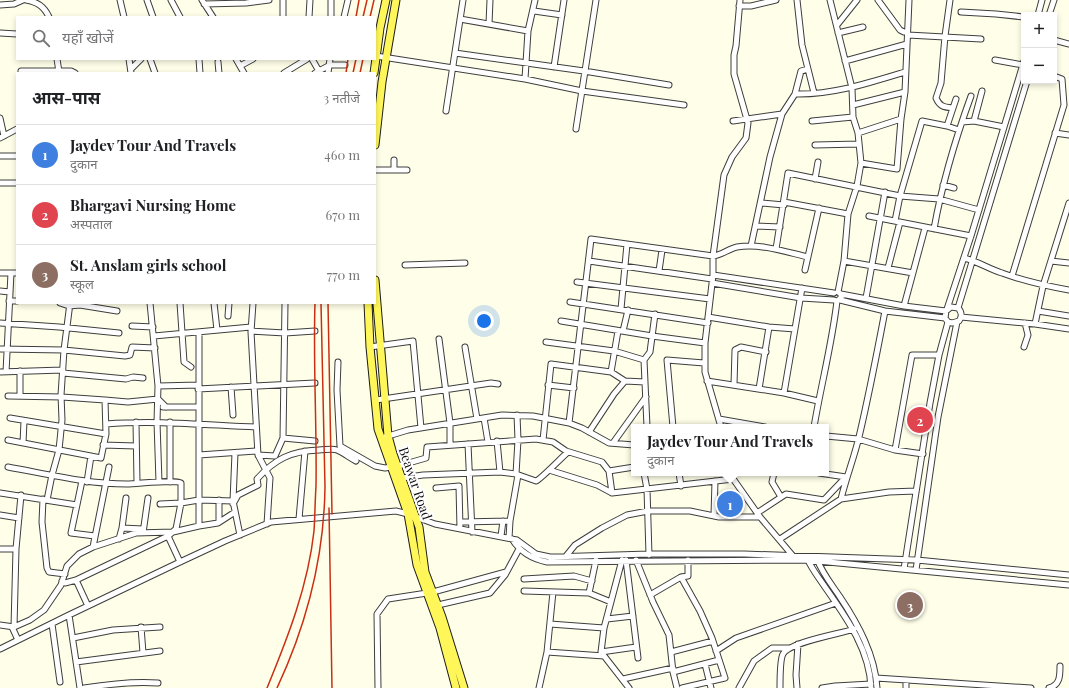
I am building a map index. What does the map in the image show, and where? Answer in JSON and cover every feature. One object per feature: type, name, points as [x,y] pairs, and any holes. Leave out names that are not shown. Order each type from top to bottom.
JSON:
[{"type":"main road","points":[[376,56],[386,0]]},
{"type":"main road","points":[[376,123],[396,0]]},
{"type":"main road","points":[[374,72],[376,60]]},
{"type":"main road","name":"Beawar Road","points":[[376,293],[388,436],[394,467],[402,478],[411,515]]},
{"type":"main road","name":"Beawar Road","points":[[368,304],[370,347],[378,429],[394,467],[411,515],[420,533],[425,572],[456,688]]},
{"type":"main road","name":"Beawar Road","points":[[430,592],[438,605],[464,688]]},
{"type":"street","points":[[0,5],[14,4],[25,0],[36,2],[46,11],[48,16]]},
{"type":"street","points":[[120,0],[124,16]]},
{"type":"street","points":[[147,0],[153,16]]},
{"type":"street","points":[[171,0],[179,16]]},
{"type":"street","points":[[203,2],[269,0]]},
{"type":"street","points":[[283,0],[283,16]]},
{"type":"street","points":[[309,16],[310,0]]},
{"type":"street","points":[[331,16],[332,0]]},
{"type":"street","points":[[344,16],[348,0]]},
{"type":"street","points":[[446,111],[463,0]]},
{"type":"street","points":[[489,24],[490,0]]},
{"type":"street","points":[[525,79],[528,31],[534,10],[535,0]]},
{"type":"street","points":[[554,67],[564,0]]},
{"type":"street","points":[[576,129],[596,0]]},
{"type":"street","points":[[720,424],[707,381],[704,363],[713,256],[724,175],[732,157],[746,138],[748,127],[747,118],[734,74],[734,55],[739,3],[751,6],[776,0]]},
{"type":"street","points":[[797,0],[802,45],[814,93]]},
{"type":"street","points":[[814,424],[844,260],[848,214],[857,186],[861,163],[858,132],[853,117],[852,88],[830,0]]},
{"type":"street","points":[[837,25],[857,0]]},
{"type":"street","points":[[879,0],[900,30],[904,32],[981,39]]},
{"type":"street","points":[[861,163],[897,168],[900,119],[905,92],[909,0]]},
{"type":"street","points":[[950,0],[941,83],[936,98],[939,104],[943,107],[953,108]]},
{"type":"street","points":[[1039,12],[1042,0]]},
{"type":"street","points":[[1050,12],[1054,0]]},
{"type":"street","points":[[203,2],[212,16]]},
{"type":"street","points":[[534,10],[562,15]]},
{"type":"street","points":[[961,12],[1021,17]]},
{"type":"street","points":[[460,19],[528,31]]},
{"type":"street","points":[[838,33],[863,27]]},
{"type":"street","points":[[0,33],[16,34]]},
{"type":"street","points":[[1057,41],[1069,44]]},
{"type":"street","points":[[845,61],[907,44]]},
{"type":"street","points":[[455,53],[584,71],[669,85]]},
{"type":"street","points":[[376,56],[525,79],[582,91],[684,106]]},
{"type":"street","points":[[58,60],[59,72]]},
{"type":"street","points":[[129,60],[131,71]]},
{"type":"street","points":[[131,71],[141,60]]},
{"type":"street","points":[[150,60],[156,72]]},
{"type":"street","points":[[199,60],[200,72]]},
{"type":"street","points":[[237,60],[243,72]]},
{"type":"street","points":[[240,66],[250,60]]},
{"type":"street","points":[[286,72],[305,60]]},
{"type":"street","points":[[312,60],[318,72],[332,62],[345,65]]},
{"type":"street","points":[[995,60],[1021,63]]},
{"type":"street","points":[[218,62],[219,72]]},
{"type":"street","points":[[328,72],[332,62]]},
{"type":"street","points":[[751,246],[770,157],[782,114],[795,94],[801,71],[808,69]]},
{"type":"street","points":[[904,569],[930,402],[946,320],[946,310],[971,236],[1021,70]]},
{"type":"street","points":[[21,72],[71,72]]},
{"type":"street","points":[[795,94],[808,94],[852,88],[906,72]]},
{"type":"street","points":[[1012,276],[1055,133],[1066,106],[1062,79],[1057,77]]},
{"type":"street","points":[[916,570],[938,417],[957,322],[961,317],[961,312],[958,308],[1026,84]]},
{"type":"street","points":[[853,105],[905,92]]},
{"type":"street","points":[[974,122],[982,92]]},
{"type":"street","points":[[934,229],[939,199],[959,130],[971,96]]},
{"type":"street","points":[[947,126],[956,99]]},
{"type":"street","points":[[733,121],[782,114]]},
{"type":"street","points":[[812,121],[853,117]]},
{"type":"street","points":[[0,118],[2,137],[16,130]]},
{"type":"street","points":[[858,132],[900,119]]},
{"type":"street","points":[[888,268],[898,222],[900,196],[922,121],[959,130]]},
{"type":"street","points":[[962,122],[974,122],[1004,127]]},
{"type":"street","points":[[1055,133],[1069,135]]},
{"type":"street","points":[[815,145],[859,144]]},
{"type":"street","points":[[0,156],[16,156]]},
{"type":"street","points":[[394,160],[394,170]]},
{"type":"street","points":[[815,179],[818,162]]},
{"type":"street","points":[[376,170],[407,170]]},
{"type":"street","points":[[776,250],[788,173],[900,196],[939,199],[979,210]]},
{"type":"street","points":[[0,183],[16,183]]},
{"type":"street","points":[[943,185],[954,188]]},
{"type":"street","points":[[866,298],[885,192]]},
{"type":"street","points":[[761,203],[784,203],[848,214]]},
{"type":"street","points":[[1034,324],[1069,203]]},
{"type":"street","points":[[805,270],[819,208]]},
{"type":"street","points":[[870,216],[971,236]]},
{"type":"street","points":[[756,226],[780,227]]},
{"type":"street","points":[[904,306],[925,228]]},
{"type":"street","points":[[569,423],[591,239],[713,256],[733,248],[751,246],[808,257]]},
{"type":"street","points":[[621,309],[627,244]]},
{"type":"street","points":[[659,271],[662,250]]},
{"type":"street","points":[[964,258],[972,260],[1002,274],[1044,286],[1069,290]]},
{"type":"street","points":[[844,260],[913,273]]},
{"type":"street","points":[[589,261],[712,279],[755,290],[801,298],[866,298],[904,306],[946,310],[954,307],[958,308]]},
{"type":"street","points":[[1051,261],[1069,263]]},
{"type":"street","points":[[405,265],[465,263]]},
{"type":"street","points":[[0,273],[14,273],[10,292],[3,372],[63,372],[126,378],[143,378]]},
{"type":"street","points":[[712,279],[742,279],[802,288],[884,310],[946,320],[952,323],[957,322]]},
{"type":"street","points":[[742,279],[755,290]]},
{"type":"street","points":[[577,282],[710,299]]},
{"type":"street","points":[[784,393],[802,288]]},
{"type":"street","points":[[0,291],[10,292]]},
{"type":"street","points":[[9,301],[16,301]]},
{"type":"street","points":[[570,302],[708,323]]},
{"type":"street","points":[[65,574],[49,572],[47,568],[42,522],[45,499],[59,450],[64,350],[69,304],[117,311]]},
{"type":"street","points":[[150,304],[158,386],[157,422],[159,482]]},
{"type":"street","points":[[180,304],[184,362],[191,367]]},
{"type":"street","points":[[214,304],[217,330]]},
{"type":"street","points":[[228,316],[229,304]]},
{"type":"street","points":[[253,304],[251,329],[258,453],[270,478],[267,524]]},
{"type":"street","points":[[199,455],[258,453],[275,456],[283,438],[285,304]]},
{"type":"street","points":[[611,372],[614,350],[628,310]]},
{"type":"street","points":[[841,499],[872,382],[884,310]]},
{"type":"street","points":[[1038,311],[1069,316]]},
{"type":"street","points":[[648,424],[644,360],[650,352],[655,314]]},
{"type":"street","points":[[708,317],[770,327],[795,329]]},
{"type":"street","points":[[961,317],[1069,329]]},
{"type":"street","points":[[561,321],[705,343]]},
{"type":"street","points":[[0,323],[120,333]]},
{"type":"street","points":[[1024,347],[1028,335],[1025,323]]},
{"type":"street","points":[[132,326],[153,327]]},
{"type":"street","points":[[759,389],[770,327]]},
{"type":"street","points":[[154,336],[217,330],[251,329],[285,332],[315,331]]},
{"type":"street","points":[[199,332],[198,424],[200,526]]},
{"type":"street","points":[[439,339],[450,423],[450,445]]},
{"type":"street","points":[[370,347],[413,341],[421,428]]},
{"type":"street","points":[[546,342],[614,350],[644,360]]},
{"type":"street","points":[[0,349],[64,350],[125,356],[130,355],[132,347],[155,348]]},
{"type":"street","points":[[465,347],[477,419]]},
{"type":"street","points":[[734,385],[736,350],[741,347],[766,352]]},
{"type":"street","points":[[896,450],[912,354],[939,355]]},
{"type":"street","points":[[673,424],[668,360],[704,363]]},
{"type":"street","points":[[338,362],[337,390],[340,446],[375,466],[385,468],[394,467],[426,458],[427,447],[536,439],[554,442],[568,452],[602,462],[609,470],[612,493]]},
{"type":"street","points":[[543,440],[551,364],[611,372],[625,381],[645,382]]},
{"type":"street","points":[[20,371],[20,396]]},
{"type":"street","points":[[589,432],[614,394],[625,381]]},
{"type":"street","points":[[707,381],[784,393],[818,401]]},
{"type":"street","points":[[158,386],[231,387],[315,383]]},
{"type":"street","points":[[376,400],[491,383],[498,384]]},
{"type":"street","points":[[548,385],[574,388]]},
{"type":"street","points":[[231,387],[233,415]]},
{"type":"street","points":[[8,396],[62,397],[128,402],[158,399]]},
{"type":"street","points":[[613,443],[646,397]]},
{"type":"street","points":[[158,399],[166,407]]},
{"type":"street","points":[[8,440],[101,458],[106,434],[106,400]]},
{"type":"street","points":[[157,406],[198,407]]},
{"type":"street","points":[[381,438],[421,428],[450,423],[502,415],[517,415],[546,418],[569,423],[609,443],[631,446]]},
{"type":"street","points":[[517,415],[517,475],[510,521],[510,538],[519,549],[535,559],[547,562],[596,560],[807,558]]},
{"type":"street","points":[[10,418],[106,434]]},
{"type":"street","points":[[484,418],[488,442]]},
{"type":"street","points":[[719,418],[750,424]]},
{"type":"street","points":[[23,443],[24,421]]},
{"type":"street","points":[[136,422],[137,483]]},
{"type":"street","points":[[106,424],[170,422],[256,427]]},
{"type":"street","points":[[170,422],[170,482]]},
{"type":"street","points":[[829,436],[858,439],[896,450],[923,454]]},
{"type":"street","points":[[283,438],[315,441]]},
{"type":"street","points":[[497,441],[500,472]]},
{"type":"street","points":[[468,444],[472,532]]},
{"type":"street","points":[[103,445],[136,446]]},
{"type":"street","points":[[233,502],[238,495],[258,484],[257,479],[265,470],[280,458],[292,453],[336,450],[356,461]]},
{"type":"street","points":[[299,519],[305,451]]},
{"type":"street","points":[[402,478],[470,472],[500,472],[517,475],[536,481],[542,478],[568,452]]},
{"type":"street","points":[[235,453],[233,502],[240,535]]},
{"type":"street","points":[[91,456],[77,505],[71,533],[95,536]]},
{"type":"street","points":[[8,467],[84,481],[106,483],[181,483],[176,529],[170,534],[122,528]]},
{"type":"street","points":[[93,547],[109,467]]},
{"type":"street","points":[[609,470],[631,467]]},
{"type":"street","points":[[549,470],[597,485],[612,493],[733,479]]},
{"type":"street","points":[[829,474],[846,477]]},
{"type":"street","points":[[645,476],[648,511],[648,560]]},
{"type":"street","points":[[679,476],[681,486]]},
{"type":"street","points":[[731,476],[759,515],[794,556]]},
{"type":"street","points":[[773,476],[772,482],[781,497]]},
{"type":"street","points":[[566,556],[574,547],[602,528],[627,515],[648,511],[690,511],[714,516],[759,515],[786,494],[824,500],[846,477]]},
{"type":"street","points":[[714,516],[715,481]]},
{"type":"street","points":[[436,488],[459,486],[460,529]]},
{"type":"street","points":[[780,539],[841,499],[889,492],[916,491]]},
{"type":"street","points":[[0,493],[21,495],[77,505]]},
{"type":"street","points":[[18,640],[14,627],[16,549],[21,495]]},
{"type":"street","points":[[119,539],[126,498]]},
{"type":"street","points":[[143,531],[148,498]]},
{"type":"street","points":[[160,504],[200,500],[233,502]]},
{"type":"street","points":[[219,500],[219,522]]},
{"type":"street","points":[[0,649],[180,562],[271,522],[396,511],[435,524],[510,538],[520,542],[536,554],[550,557],[649,554],[794,556],[904,569],[1069,584]]},
{"type":"street","points":[[62,581],[66,582],[76,580],[170,534],[219,522],[235,512]]},
{"type":"street","points":[[0,515],[19,518]]},
{"type":"street","points":[[501,536],[503,521]]},
{"type":"street","points":[[460,522],[510,521]]},
{"type":"street","points":[[0,625],[14,627],[30,620],[44,610],[61,585],[67,566],[79,554],[93,547],[143,531]]},
{"type":"street","points":[[170,534],[180,562]]},
{"type":"street","points":[[0,549],[16,549]]},
{"type":"street","points":[[438,605],[490,593],[505,575],[519,549]]},
{"type":"street","points":[[807,558],[852,630],[866,658],[870,686],[822,688]]},
{"type":"street","points":[[817,559],[917,560],[1069,575]]},
{"type":"street","points":[[817,559],[870,653],[876,678],[876,688]]},
{"type":"street","points":[[589,593],[596,560]]},
{"type":"street","points":[[624,560],[604,628],[602,654],[629,688]]},
{"type":"street","points":[[624,560],[638,658]]},
{"type":"street","points":[[636,560],[650,595],[670,635],[673,670],[677,688]]},
{"type":"street","points":[[650,595],[681,577],[688,576],[688,560]]},
{"type":"street","points":[[378,688],[377,614],[388,599],[430,592],[506,572]]},
{"type":"street","points":[[524,579],[574,576],[592,581]]},
{"type":"street","points":[[681,577],[700,611],[713,641],[725,678],[682,688]]},
{"type":"street","points":[[76,580],[88,606]]},
{"type":"street","points":[[524,591],[589,593],[611,602]]},
{"type":"street","points":[[539,688],[547,652],[553,592]]},
{"type":"street","points":[[716,651],[736,638],[836,603]]},
{"type":"street","points":[[69,615],[80,688]]},
{"type":"street","points":[[607,619],[633,616]]},
{"type":"street","points":[[52,624],[60,682]]},
{"type":"street","points":[[550,624],[604,628]]},
{"type":"street","points":[[73,638],[113,630],[141,627],[160,627]]},
{"type":"street","points":[[141,627],[143,654]]},
{"type":"street","points":[[739,688],[754,661],[772,648],[789,648],[798,644],[857,628]]},
{"type":"street","points":[[671,652],[713,641]]},
{"type":"street","points":[[796,688],[798,644]]},
{"type":"street","points":[[547,652],[602,654],[636,647]]},
{"type":"street","points":[[780,688],[783,655],[789,648]]},
{"type":"street","points":[[76,662],[160,651]]},
{"type":"street","points":[[623,679],[705,664],[719,660]]},
{"type":"street","points":[[705,664],[711,688]]},
{"type":"street","points":[[1049,688],[1056,685],[1058,682],[1060,666]]},
{"type":"street","points":[[876,678],[906,680],[937,685],[1031,688]]},
{"type":"street","points":[[906,680],[906,688]]},
{"type":"street","points":[[84,688],[139,681],[158,683]]},
{"type":"railway","points":[[356,16],[359,0]]},
{"type":"railway","points":[[363,16],[367,0]]},
{"type":"railway","points":[[370,16],[374,0]]},
{"type":"railway","points":[[346,72],[348,60]]},
{"type":"railway","points":[[353,72],[356,60]]},
{"type":"railway","points":[[360,72],[363,60]]},
{"type":"railway","points":[[267,688],[290,630],[302,591],[314,531],[316,486],[314,349],[315,304]]},
{"type":"railway","points":[[277,688],[297,640],[312,590],[324,513],[325,487],[321,304]]},
{"type":"railway","points":[[328,304],[332,514]]},
{"type":"railway","points":[[329,508],[332,688]]},
{"type":"place","name":"Bhargavi Nursing Home","points":[[920,420]]},
{"type":"place","name":"Jaydev Tour And Travels","points":[[730,504]]},
{"type":"place","name":"St. Anslam girls school","points":[[910,605]]}]
